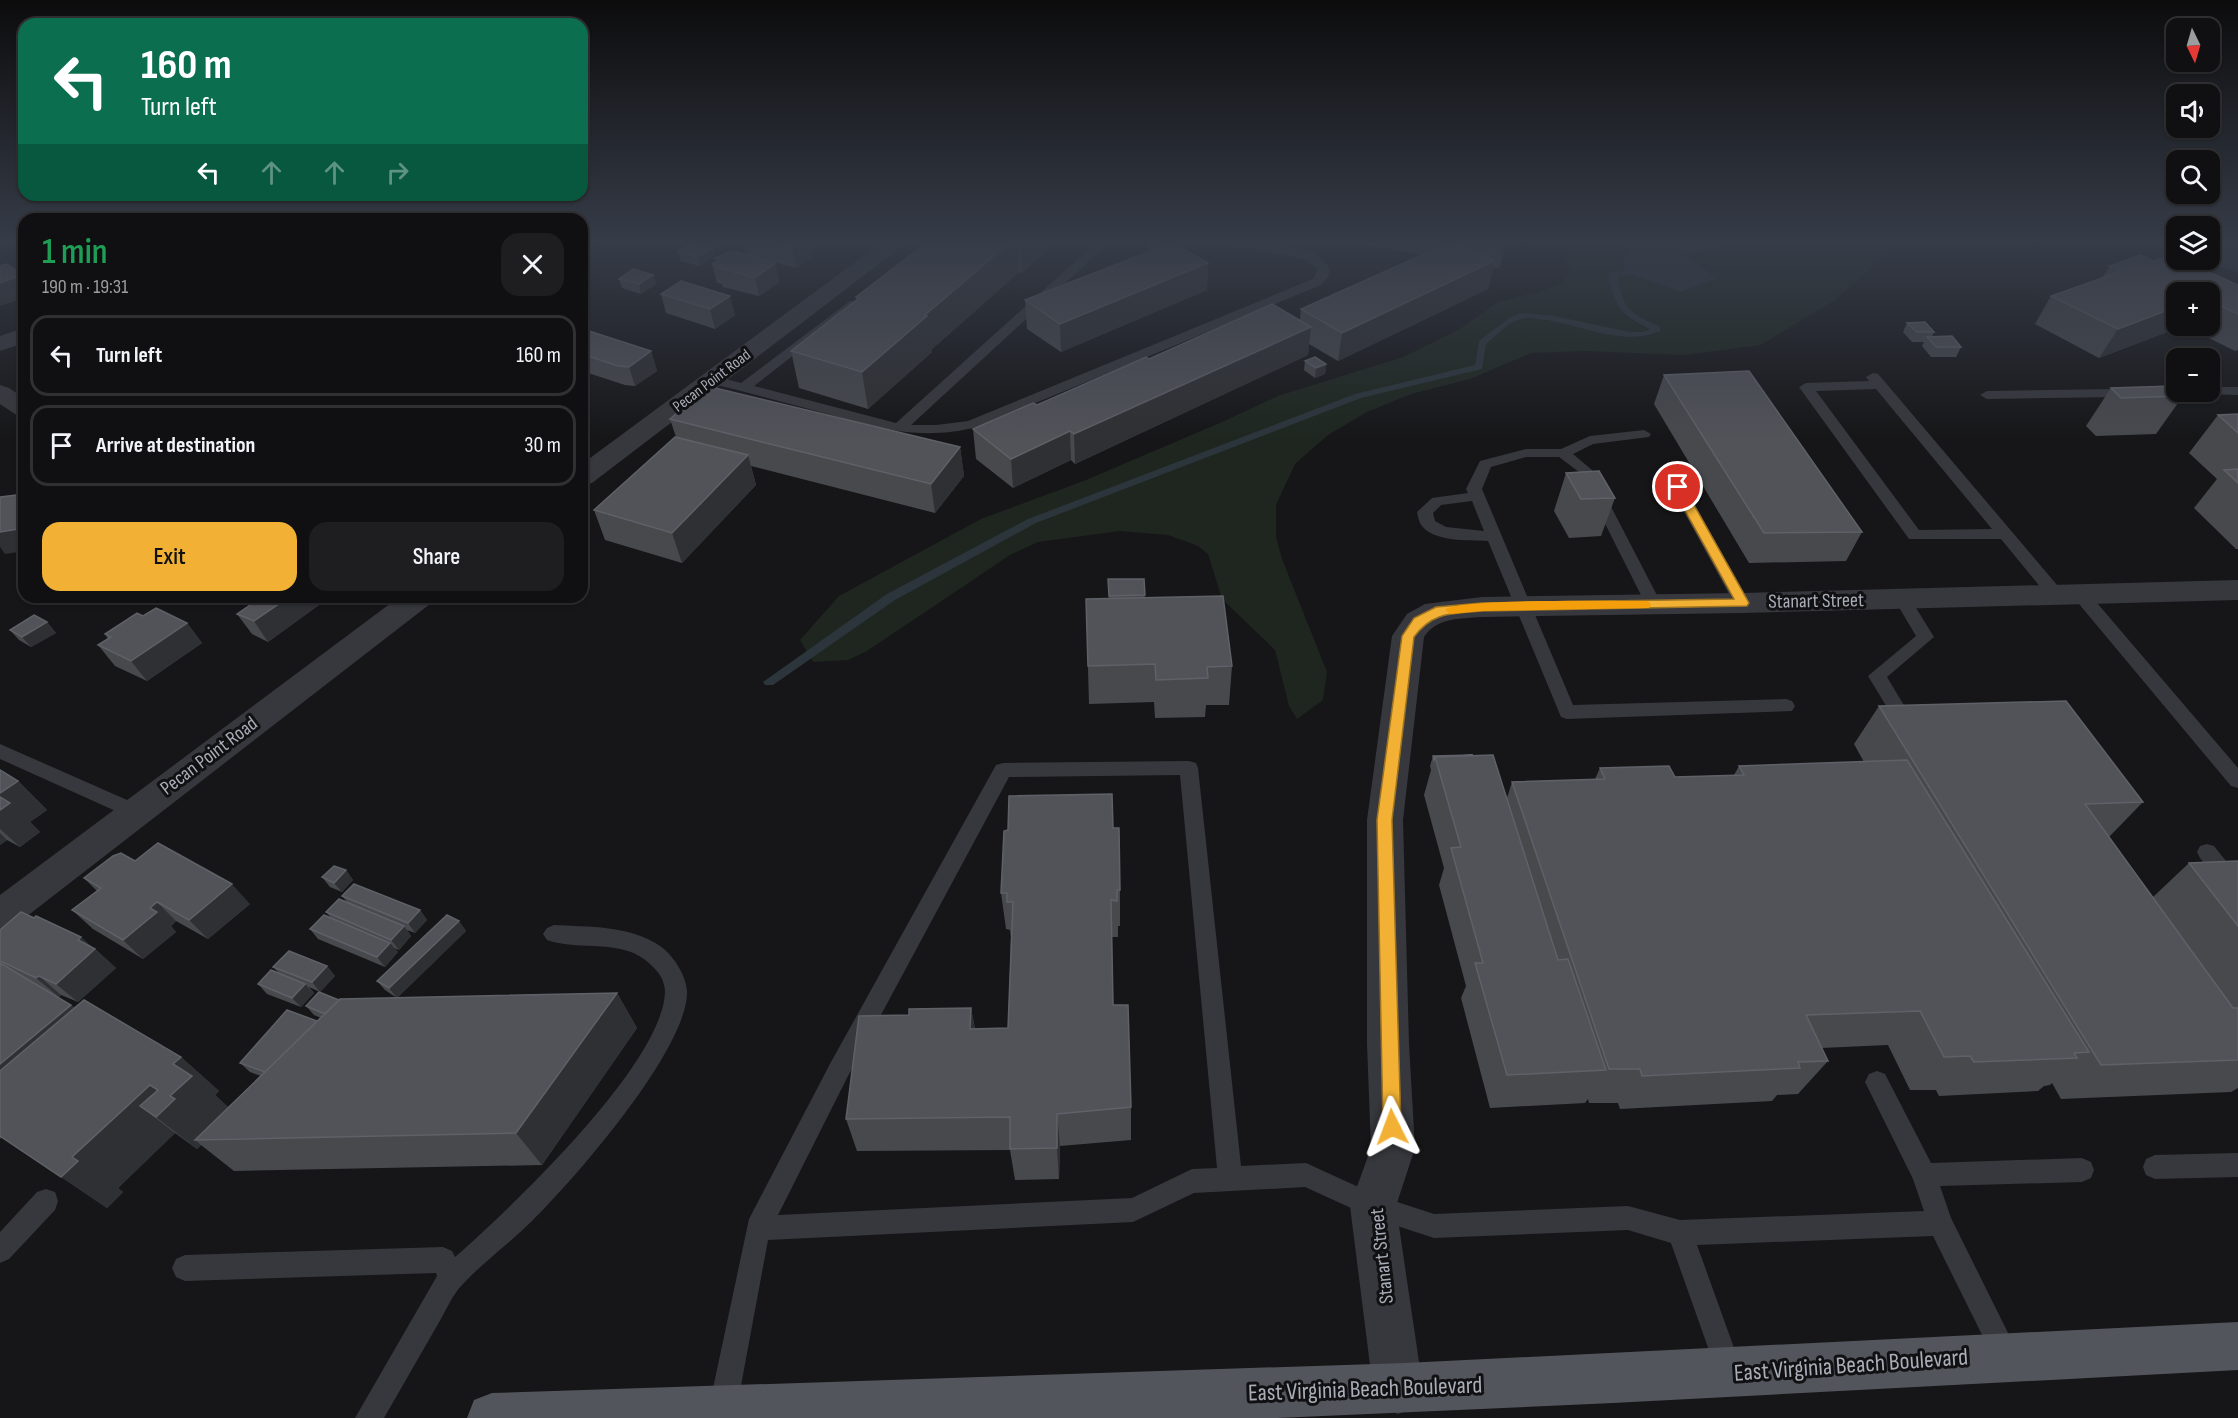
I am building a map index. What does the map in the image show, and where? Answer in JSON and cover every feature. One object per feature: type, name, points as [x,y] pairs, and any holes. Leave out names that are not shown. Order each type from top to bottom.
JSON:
[{"type":"main road","name":"East Virginia Beach Boulevard","points":[[492,1418],[723,1410],[1400,1403],[1730,1373],[2006,1356],[2238,1346]]},
{"type":"street","name":"Pecan Point Road","points":[[588,473],[810,307]]},
{"type":"street","points":[[0,344],[18,337]]},
{"type":"street","points":[[0,393],[18,405]]},
{"type":"street","name":"Stanart Street","points":[[1400,1403],[1373,1206],[1393,1148],[1388,1044],[1384,820],[1408,636],[1418,621],[1436,611],[1524,606],[1654,605],[2238,590]]},
{"type":"street","name":"Pecan Point Road","points":[[0,916],[411,603]]},
{"type":"lane","points":[[743,388],[847,307]]},
{"type":"lane","points":[[899,428],[1032,307]]},
{"type":"lane","points":[[714,380],[899,428],[920,431],[946,430],[972,424],[1256,307]]},
{"type":"lane","points":[[2005,534],[1916,535],[1806,387],[1875,379],[2005,534],[2068,595],[2238,781]]},
{"type":"lane","points":[[2220,391],[2237,391]]},
{"type":"lane","points":[[1987,395],[2166,392]]},
{"type":"lane","points":[[1644,434],[1590,440],[1563,453],[1526,453],[1485,464],[1474,489],[1568,712],[1786,706]]},
{"type":"lane","points":[[1563,453],[1585,470],[1654,605]]},
{"type":"lane","points":[[1667,468],[1742,603]]},
{"type":"lane","points":[[1478,496],[1437,501],[1425,512],[1428,524],[1443,532],[1495,537]]},
{"type":"lane","points":[[1902,599],[1925,637],[1877,676],[1909,728]]},
{"type":"lane","points":[[0,751],[136,812]]},
{"type":"lane","points":[[723,1410],[758,1228],[844,1060],[1003,771],[1189,768],[1230,1178]]},
{"type":"lane","points":[[2207,852],[2238,891]]},
{"type":"lane","points":[[369,1418],[452,1277],[532,1204],[624,1096],[655,1050],[672,1017],[677,993],[666,965],[651,950],[616,939],[554,934]]},
{"type":"lane","points":[[1877,1082],[1924,1175],[1940,1223],[2006,1356]]},
{"type":"lane","points":[[2155,1167],[2238,1165]]},
{"type":"lane","points":[[1924,1175],[2082,1170]]},
{"type":"lane","points":[[758,1228],[1133,1210],[1192,1181],[1306,1175],[1373,1206],[1434,1226],[1628,1218],[1680,1233],[1940,1223]]},
{"type":"lane","points":[[0,1250],[46,1201]]},
{"type":"lane","points":[[1680,1233],[1730,1373]]},
{"type":"lane","points":[[185,1268],[443,1260],[452,1277]]},
{"type":"shaded area","points":[[1491,307],[1823,307],[1760,345],[1685,355],[1585,351],[1531,353],[1470,379],[1411,394],[1367,412],[1328,435],[1295,464],[1276,505],[1276,537],[1282,559],[1327,672],[1323,700],[1297,719],[1289,706],[1275,650],[1222,599],[1208,554],[1198,546],[1168,535],[1120,531],[1038,542],[1010,555],[867,651],[848,660],[813,662],[800,640],[839,596],[981,519],[1086,480],[1278,396],[1403,357],[1460,329]]},
{"type":"building","points":[[847,307],[934,307],[862,372],[791,351]]},
{"type":"building","points":[[1035,307],[1101,307],[1060,324]]},
{"type":"building","points":[[1265,307],[1277,307],[1311,327],[1074,434],[1070,431],[1011,459],[973,429],[1033,403],[1037,405],[1146,357],[1149,359]]},
{"type":"building","points":[[1305,307],[1397,307],[1342,333],[1301,309]]},
{"type":"building","points":[[2074,307],[2166,307],[2166,311],[2118,329]]},
{"type":"building","points":[[2223,307],[2238,307],[2238,314]]},
{"type":"building","points":[[1925,322],[1934,332],[1917,332],[1907,323]]},
{"type":"building","points":[[588,332],[651,351],[629,367],[618,366],[588,356]]},
{"type":"building","points":[[1952,336],[1961,347],[1936,347],[1927,337]]},
{"type":"building","points":[[1315,357],[1326,364],[1316,368],[1305,361]]},
{"type":"building","points":[[1749,371],[1862,532],[1764,533],[1664,375]]},
{"type":"building","points":[[707,386],[960,447],[931,484],[670,419]]},
{"type":"building","points":[[2166,386],[2166,397],[2121,398],[2111,388]]},
{"type":"building","points":[[2238,414],[2238,433],[2218,415]]},
{"type":"building","points":[[675,437],[748,455],[672,533],[594,510]]},
{"type":"building","points":[[2238,469],[2238,483],[2224,470]]},
{"type":"building","points":[[1599,471],[1615,498],[1581,499],[1566,473]]},
{"type":"building","points":[[18,495],[18,529],[0,532],[0,497]]},
{"type":"building","points":[[1108,579],[1144,579],[1145,595],[1109,596]]},
{"type":"building","points":[[1223,596],[1232,666],[1207,667],[1208,678],[1156,680],[1155,664],[1088,666],[1086,599]]},
{"type":"building","points":[[253,603],[280,603],[254,621],[237,614]]},
{"type":"building","points":[[156,608],[187,623],[131,661],[98,645],[111,637],[105,634],[137,613],[143,616]]},
{"type":"building","points":[[34,615],[47,622],[22,637],[10,630]]},
{"type":"building","points":[[2066,701],[2143,802],[2085,804],[2233,1008],[2238,1008],[2238,1060],[2101,1065],[1879,706]]},
{"type":"building","points":[[1473,755],[1435,757],[1434,760],[1433,756]]},
{"type":"building","points":[[1493,755],[1558,960],[1568,959],[1606,1070],[1507,1075],[1475,963],[1483,963],[1451,848],[1461,847],[1435,757]]},
{"type":"building","points":[[1907,760],[2089,1052],[2074,1053],[2077,1058],[1974,1062],[1970,1056],[1944,1057],[1920,1011],[1806,1015],[1828,1061],[1798,1062],[1800,1068],[1642,1076],[1640,1069],[1609,1069],[1512,782],[1605,779],[1600,768],[1669,766],[1675,777],[1744,775],[1739,766]]},
{"type":"building","points":[[0,770],[18,781],[0,793]]},
{"type":"building","points":[[1112,794],[1113,828],[1119,828],[1120,890],[1117,890],[1117,901],[1111,900],[1113,1005],[1128,1005],[1131,1107],[1057,1114],[1057,1148],[1010,1149],[1010,1117],[846,1119],[859,1016],[909,1015],[909,1009],[971,1008],[970,1029],[1008,1028],[1013,902],[1007,902],[1007,893],[1001,893],[1004,831],[1008,830],[1009,796]]},
{"type":"building","points":[[0,797],[10,803],[0,810]]},
{"type":"building","points":[[158,843],[232,884],[189,920],[157,902],[150,908],[157,912],[123,940],[72,910],[101,888],[84,878],[113,856],[121,853],[135,861]]},
{"type":"building","points":[[2238,861],[2238,926],[2189,863]]},
{"type":"building","points":[[334,866],[346,870],[334,883],[322,877]]},
{"type":"building","points":[[354,884],[420,910],[408,923],[342,896]]},
{"type":"building","points":[[339,899],[404,926],[391,940],[326,912]]},
{"type":"building","points":[[21,912],[34,918],[36,916],[81,937],[78,940],[95,949],[56,984],[39,976],[36,978],[0,961],[0,930]]},
{"type":"building","points":[[324,915],[390,943],[377,957],[310,929]]},
{"type":"building","points":[[447,915],[459,921],[389,988],[377,981]]},
{"type":"building","points":[[289,951],[327,966],[312,982],[273,967]]},
{"type":"building","points":[[0,963],[71,1005],[0,1064]]},
{"type":"building","points":[[271,970],[305,984],[292,998],[258,984]]},
{"type":"building","points":[[319,992],[339,1000],[325,1014],[306,1006]]},
{"type":"building","points":[[617,993],[516,1133],[195,1140],[340,999]]},
{"type":"building","points":[[84,1000],[181,1057],[173,1064],[192,1076],[170,1096],[175,1099],[156,1117],[140,1106],[158,1090],[150,1085],[72,1157],[78,1161],[61,1177],[0,1136],[0,1071]]},
{"type":"building","points":[[287,1010],[317,1021],[265,1072],[240,1063]]},
{"type":"waterway","points":[[769,682],[891,597],[1032,521],[1358,396],[1479,367],[1482,343],[1516,317],[1554,318],[1612,333],[1630,335],[1645,334],[1657,329],[1636,319],[1622,307]]},
{"type":"slow traffic","points":[[1451,610],[1482,607],[1645,605]]},
{"type":"route","points":[[1392,1127],[1388,1044],[1384,820],[1408,636],[1418,621],[1436,611],[1482,607],[1742,603],[1678,487]]}]
